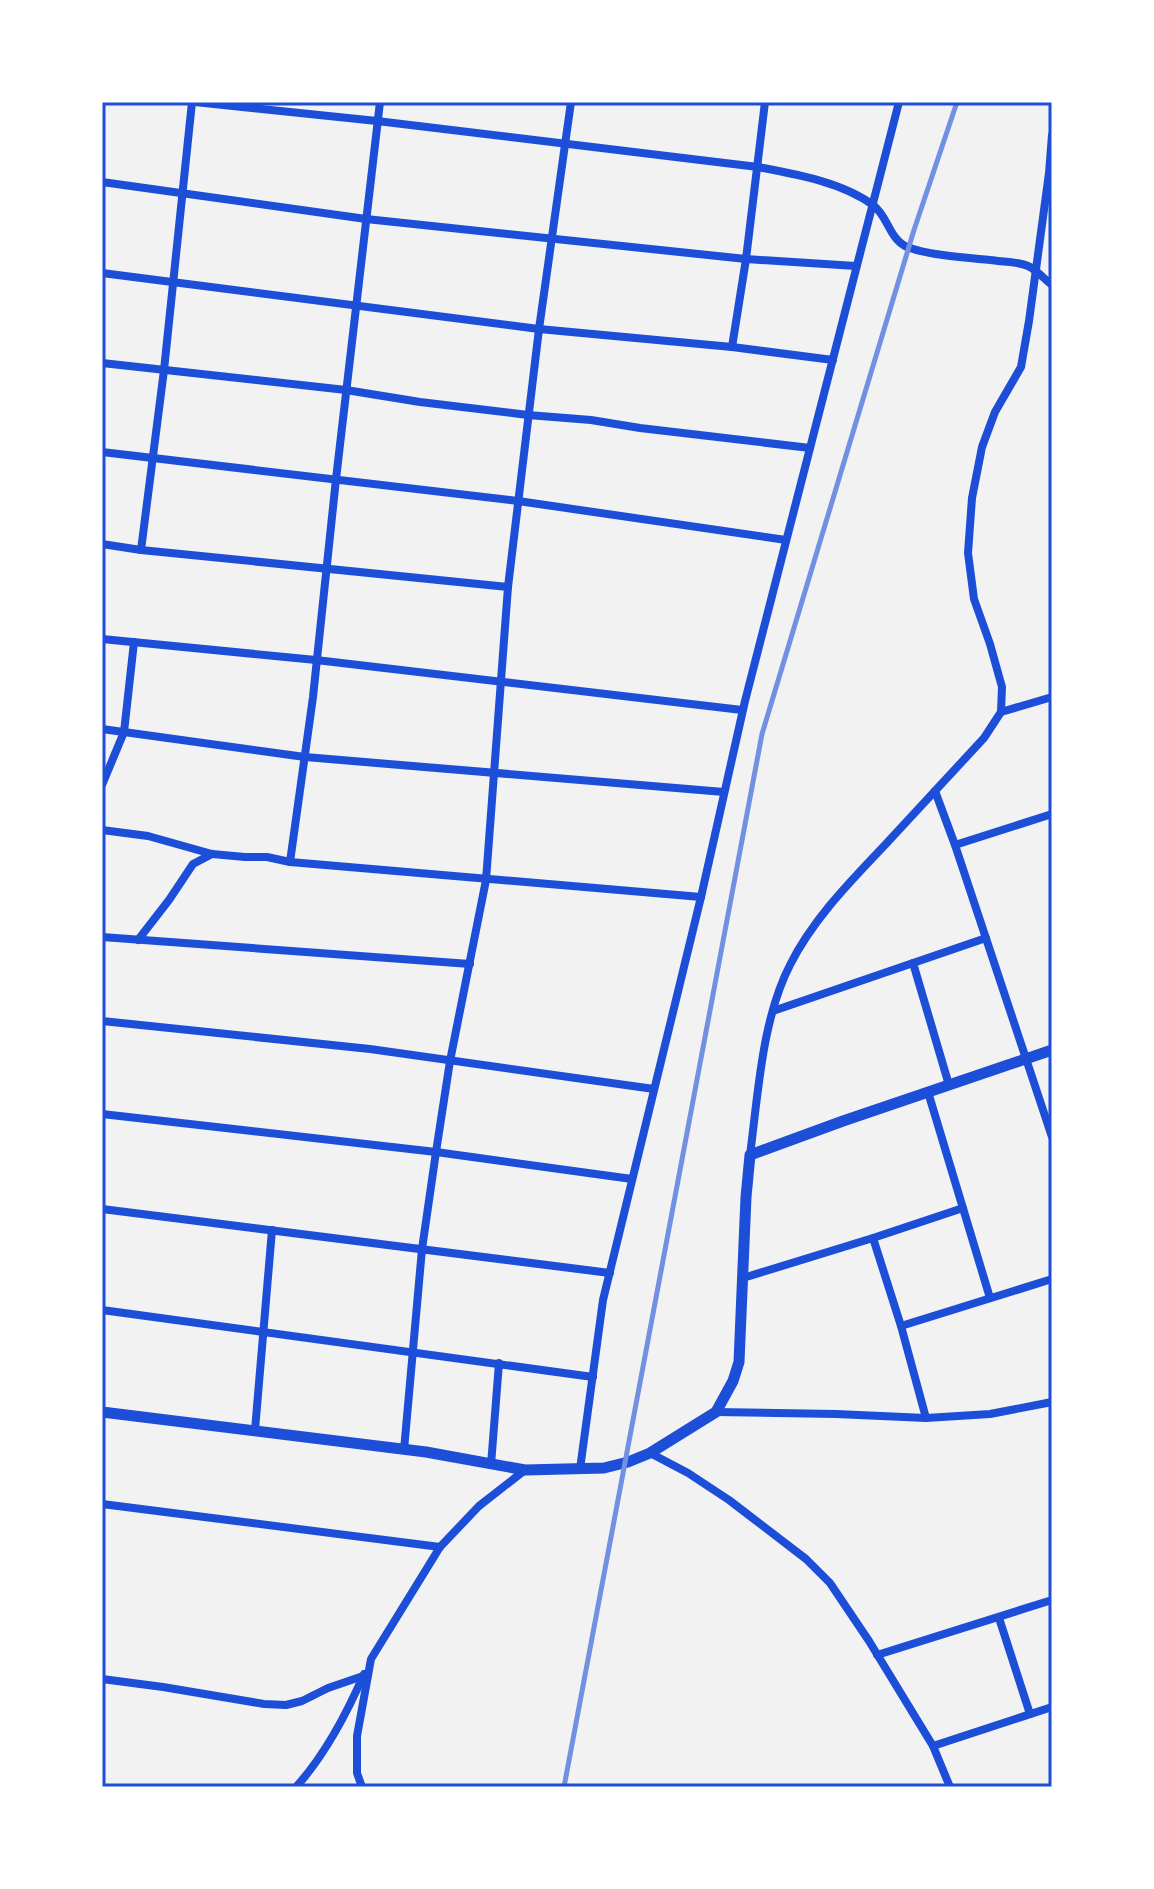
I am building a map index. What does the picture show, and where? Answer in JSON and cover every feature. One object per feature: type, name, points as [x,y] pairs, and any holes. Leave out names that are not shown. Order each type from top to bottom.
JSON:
[{"type":"street","points":[[141,550],[193,102],[758,167],[804,176],[848,191],[873,205],[880,211],[894,237],[905,246],[958,257],[1021,264],[1035,270],[1052,285]]},
{"type":"street","points":[[290,862],[305,757],[380,102]]},
{"type":"street","points":[[404,1450],[422,1249],[450,1061],[486,880],[508,587],[539,329],[571,102]]},
{"type":"street","points":[[732,347],[765,102]]},
{"type":"street","points":[[580,1469],[603,1300],[701,897],[742,710],[899,102]]},
{"type":"street","points":[[102,1412],[426,1452],[525,1470],[604,1468],[628,1462],[650,1453],[716,1412],[733,1381],[739,1362],[750,1155],[773,1011],[789,966],[818,919],[984,738],[1001,712],[1002,687],[974,599],[968,553],[972,498],[982,447],[995,412],[1021,367],[1052,135]]},
{"type":"street","points":[[102,182],[366,219],[746,259],[856,266]]},
{"type":"street","points":[[102,273],[539,329],[833,360]]},
{"type":"street","points":[[102,363],[810,448]]},
{"type":"street","points":[[102,452],[518,501],[786,540]]},
{"type":"street","points":[[102,544],[508,587]]},
{"type":"street","points":[[102,639],[316,660],[742,710]]},
{"type":"street","points":[[102,785],[124,732],[134,642]]},
{"type":"street","points":[[1001,712],[1052,697]]},
{"type":"street","points":[[102,729],[305,757],[724,792]]},
{"type":"street","points":[[935,791],[1052,1137]]},
{"type":"street","points":[[955,845],[1050,815],[1052,827]]},
{"type":"street","points":[[102,830],[148,836],[212,854],[701,897]]},
{"type":"street","points":[[138,940],[193,864],[212,854]]},
{"type":"street","points":[[102,937],[470,964]]},
{"type":"street","points":[[773,1011],[986,938]]},
{"type":"street","points":[[913,963],[949,1085]]},
{"type":"street","points":[[102,1021],[370,1049],[654,1089]]},
{"type":"street","points":[[750,1155],[1052,1050]]},
{"type":"street","points":[[928,1092],[990,1298]]},
{"type":"street","points":[[102,1114],[436,1152],[632,1179]]},
{"type":"street","points":[[743,1278],[963,1208]]},
{"type":"street","points":[[102,1209],[610,1273]]},
{"type":"street","points":[[255,1430],[272,1230]]},
{"type":"street","points":[[873,1238],[926,1418]]},
{"type":"street","points":[[901,1326],[1052,1279]]},
{"type":"street","points":[[102,1310],[593,1377]]},
{"type":"street","points":[[491,1465],[499,1363]]},
{"type":"street","points":[[716,1412],[926,1418],[990,1414],[1052,1402]]},
{"type":"street","points":[[650,1453],[729,1500],[806,1559],[830,1583],[933,1746],[950,1787]]},
{"type":"street","points":[[296,1787],[326,1745],[351,1703],[371,1659],[440,1547],[479,1506],[525,1470]]},
{"type":"street","points":[[102,1504],[440,1547]]},
{"type":"street","points":[[877,1655],[1052,1600]]},
{"type":"street","points":[[999,1618],[1030,1714]]},
{"type":"street","points":[[362,1787],[357,1773],[357,1736],[371,1659]]},
{"type":"street","points":[[102,1679],[286,1705],[363,1676]]},
{"type":"street","points":[[933,1746],[1052,1707]]},
{"type":"railway","points":[[564,1787],[762,734],[914,230],[957,102]]}]
